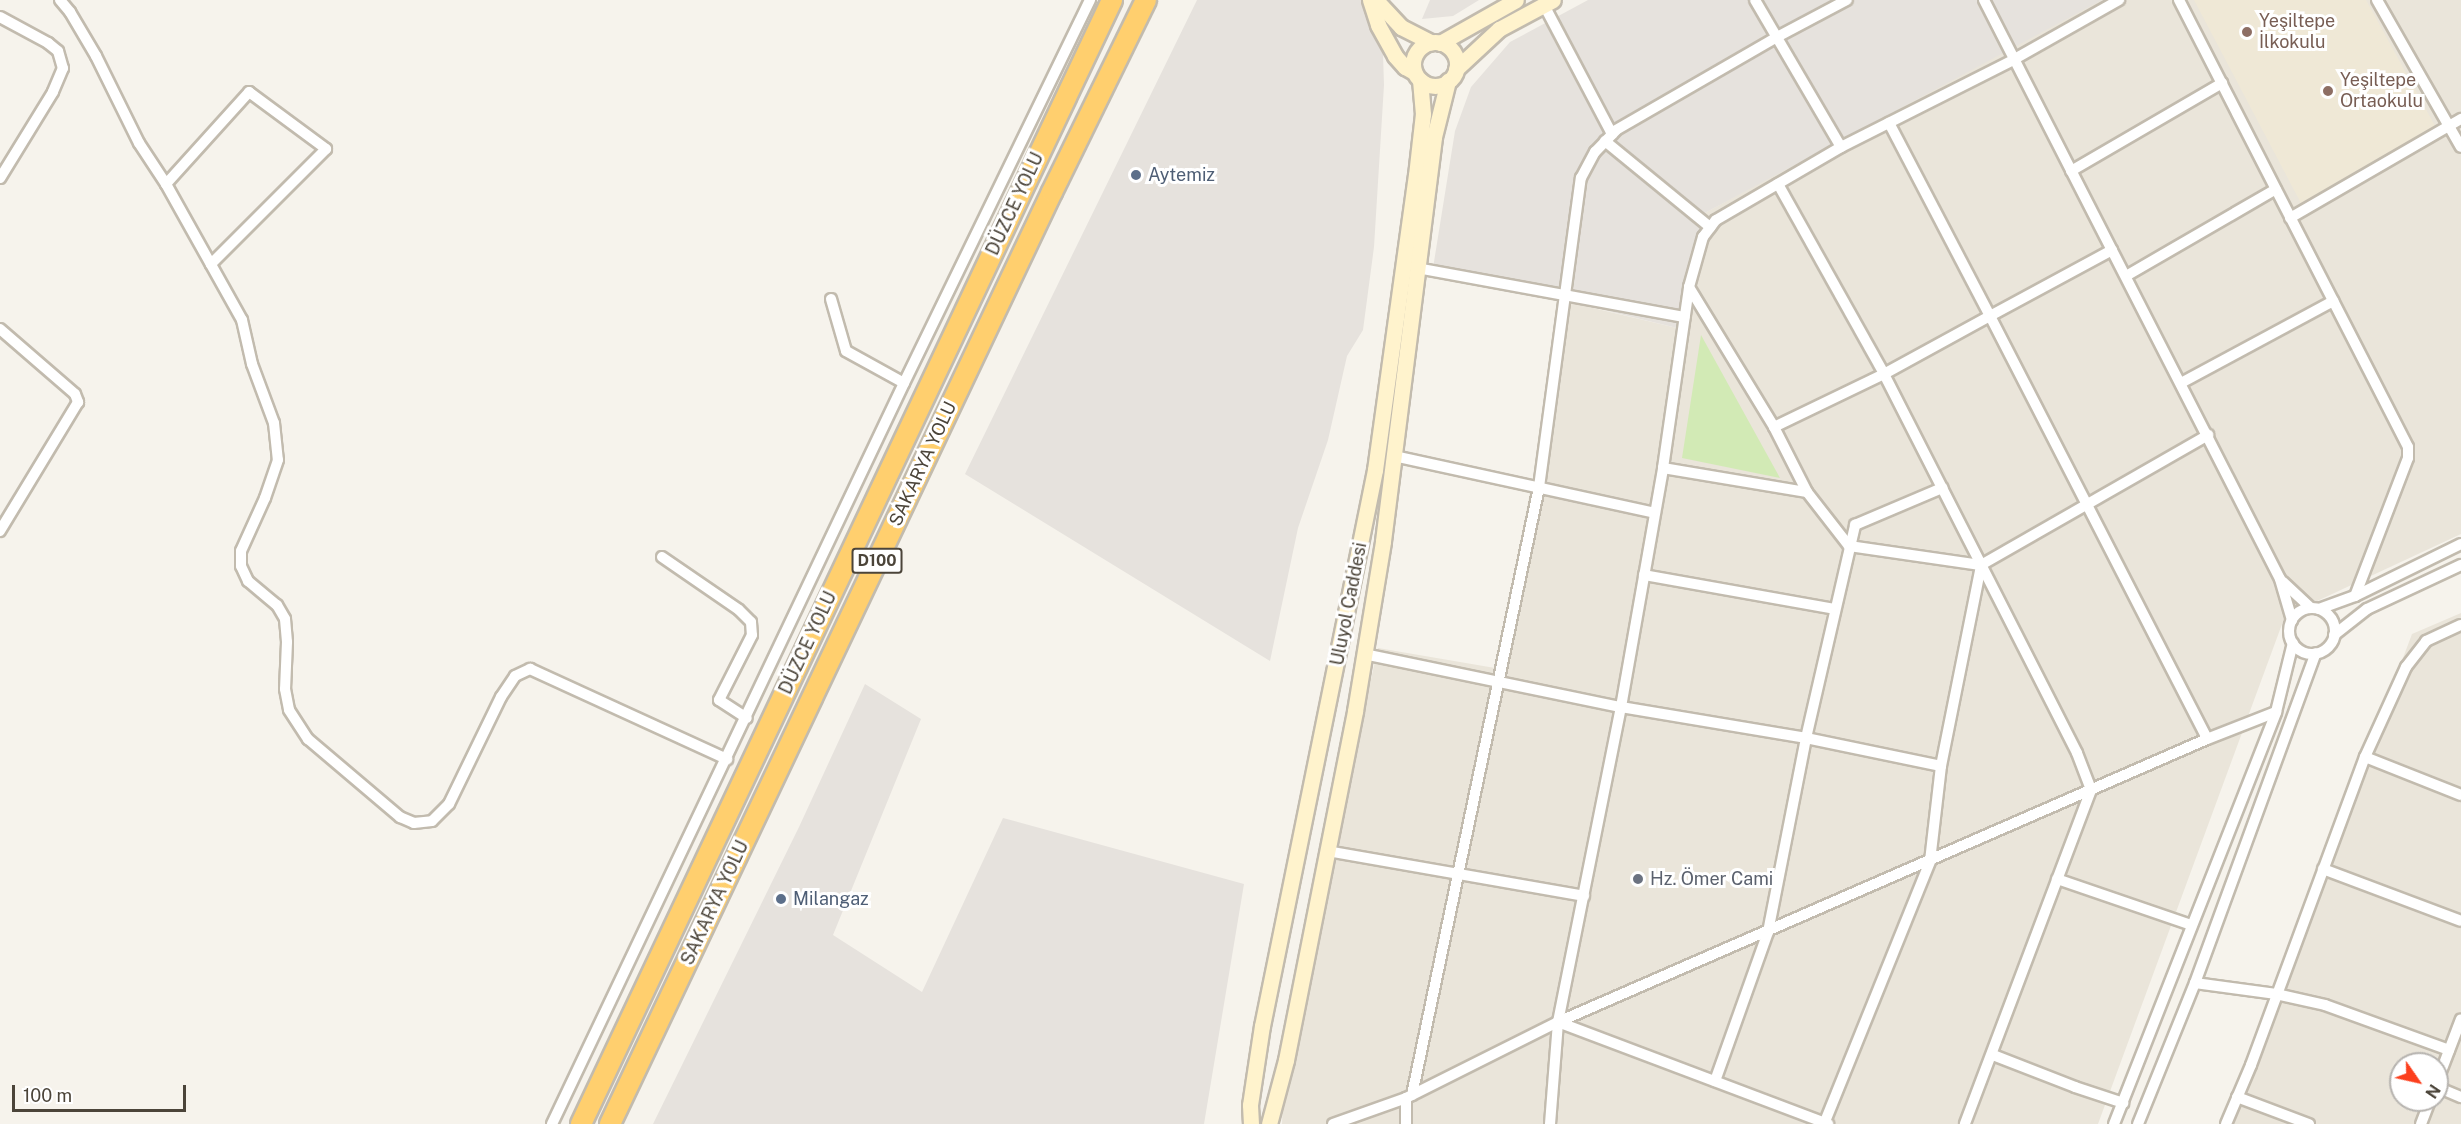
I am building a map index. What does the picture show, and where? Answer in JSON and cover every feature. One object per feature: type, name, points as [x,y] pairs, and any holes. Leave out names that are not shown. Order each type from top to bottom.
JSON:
[{"type":"highway","name":"DÜZCE YOLU","points":[[581,1124],[1112,0]]},
{"type":"highway","name":"SAKARYA YOLU","points":[[610,1124],[1042,213],[1146,0]]},
{"type":"main road","points":[[1370,0],[1378,25],[1395,56],[1417,76],[1437,86],[1452,75],[1499,29],[1548,2]]},
{"type":"main road","points":[[1376,0],[1401,27],[1453,52],[1452,75]]},
{"type":"main road","points":[[1417,76],[1413,64],[1415,53],[1516,0]]},
{"type":"main road","name":"Uluyol Caddesi","points":[[1269,1124],[1286,1060],[1364,654],[1394,456],[1434,137],[1452,75]]},
{"type":"main road","name":"Uluyol Caddesi","points":[[1251,1124],[1250,1105],[1262,1026],[1375,470],[1423,114],[1417,76]]},
{"type":"street","points":[[60,0],[70,12],[96,56],[139,143],[166,184],[242,320],[252,364],[274,423],[278,460],[265,498],[242,551],[241,566],[248,581],[277,605],[285,619],[288,642],[285,689],[290,711],[308,739],[400,817],[414,823],[432,821],[449,804],[501,697],[514,676],[530,669],[727,759]]},
{"type":"street","points":[[552,1124],[747,718],[904,383],[1090,0]]},
{"type":"street","points":[[1755,0],[1841,147]]},
{"type":"street","points":[[1406,1124],[1409,1097],[1539,487],[1581,178],[1595,152],[1608,137],[1777,37],[1847,0]]},
{"type":"street","points":[[1984,0],[2280,579],[2292,620]]},
{"type":"street","points":[[1550,1124],[1558,1022],[1621,707],[1663,468],[1689,287],[1703,237],[1716,220],[1841,147],[2013,60],[2119,0]]},
{"type":"street","points":[[2179,0],[2408,447],[2408,458],[2355,596]]},
{"type":"street","points":[[2377,0],[2461,147]]},
{"type":"street","points":[[1548,2],[1608,137],[1710,227]]},
{"type":"street","points":[[0,16],[58,51],[63,68],[53,92],[0,178]]},
{"type":"street","points":[[2071,171],[2222,83]]},
{"type":"street","points":[[166,184],[249,92],[326,149],[212,264]]},
{"type":"street","points":[[2290,218],[2461,119]]},
{"type":"street","points":[[1889,123],[2207,739]]},
{"type":"street","points":[[1778,184],[1884,374],[2077,753],[2091,790],[1993,1055],[1965,1124]]},
{"type":"street","points":[[2126,276],[2276,189]]},
{"type":"street","points":[[1774,427],[1884,374],[2112,250]]},
{"type":"street","points":[[1417,268],[1564,293],[1685,317]]},
{"type":"street","points":[[1689,287],[1774,427],[1807,492],[1849,546],[1981,565],[2208,435]]},
{"type":"street","points":[[831,299],[846,351],[904,383]]},
{"type":"street","points":[[2181,383],[2333,301]]},
{"type":"street","points":[[0,329],[75,394],[78,402],[0,531]]},
{"type":"street","points":[[1394,456],[1655,513]]},
{"type":"street","points":[[1663,468],[1807,492]]},
{"type":"street","points":[[1715,1081],[1768,932],[1806,738],[1855,525],[1942,489]]},
{"type":"street","points":[[2114,1124],[2276,712],[2293,643],[2290,628],[2292,620],[2297,614],[2355,596],[2461,544]]},
{"type":"street","points":[[662,557],[738,610],[751,622],[752,635],[718,700],[747,718]]},
{"type":"street","points":[[1558,1022],[1826,1123],[1929,861],[1941,766],[1981,565]]},
{"type":"street","points":[[2334,635],[2367,609],[2461,565]]},
{"type":"street","points":[[1644,574],[1835,609]]},
{"type":"street","points":[[2280,579],[2315,609],[2331,618],[2334,635],[2331,645],[2316,653],[2304,652],[2293,643]]},
{"type":"street","points":[[2226,1124],[2365,757],[2406,668],[2426,641],[2461,626]]},
{"type":"street","points":[[2138,1124],[2195,983],[2316,653]]},
{"type":"street","points":[[1364,654],[1621,707],[1806,738],[1941,766]]},
{"type":"street","points":[[1333,1124],[1409,1097],[1558,1022],[2207,739],[2276,712]]},
{"type":"street","points":[[2365,757],[2461,795]]},
{"type":"street","points":[[1327,851],[1584,896]]},
{"type":"street","points":[[2323,869],[2461,921]]},
{"type":"street","points":[[2057,879],[2191,924]]},
{"type":"street","points":[[2195,983],[2276,994],[2325,1005],[2454,1047],[2461,1019]]},
{"type":"street","points":[[1993,1055],[2075,1087],[2124,1103]]},
{"type":"street","points":[[2237,1097],[2309,1124]]},
{"type":"shaded area","points":[[1197,0],[1361,0],[1383,54],[1384,85],[1374,247],[1363,330],[1347,356],[1328,440],[1298,528],[1270,661],[965,474]]},
{"type":"shaded area","points":[[1430,0],[1479,0],[1453,16],[1422,19]]},
{"type":"shaded area","points":[[1588,0],[2102,0],[1703,214],[1677,328],[1433,268],[1455,131],[1471,87],[1510,42]]},
{"type":"shaded area","points":[[2093,0],[2461,0],[2461,534],[2285,616],[2098,1124],[1282,1124],[1284,1067],[1378,648],[1495,668],[1568,302],[1677,328],[1703,214]]},
{"type":"shaded area","name":"Yeşiltepe Ortaokulu","points":[[2194,0],[2366,0],[2440,135],[2303,207]]},
{"type":"shaded area","points":[[2461,613],[2461,1124],[2228,1124],[2412,634]]},
{"type":"shaded area","points":[[865,684],[921,719],[833,935],[922,992],[1003,818],[1244,884],[1204,1124],[653,1124],[799,827]]},
{"type":"green space","points":[[1701,335],[1780,478],[1682,458]]},
{"type":"place","name":"Yeşiltepe İlkokulu","points":[[2247,32]]},
{"type":"place","name":"Yeşiltepe Ortaokulu","points":[[2328,91]]},
{"type":"place","name":"Aytemiz","points":[[1136,175]]},
{"type":"place","name":"Hz. Ömer Cami","points":[[1638,879]]},
{"type":"place","name":"Milangaz","points":[[781,899]]}]
